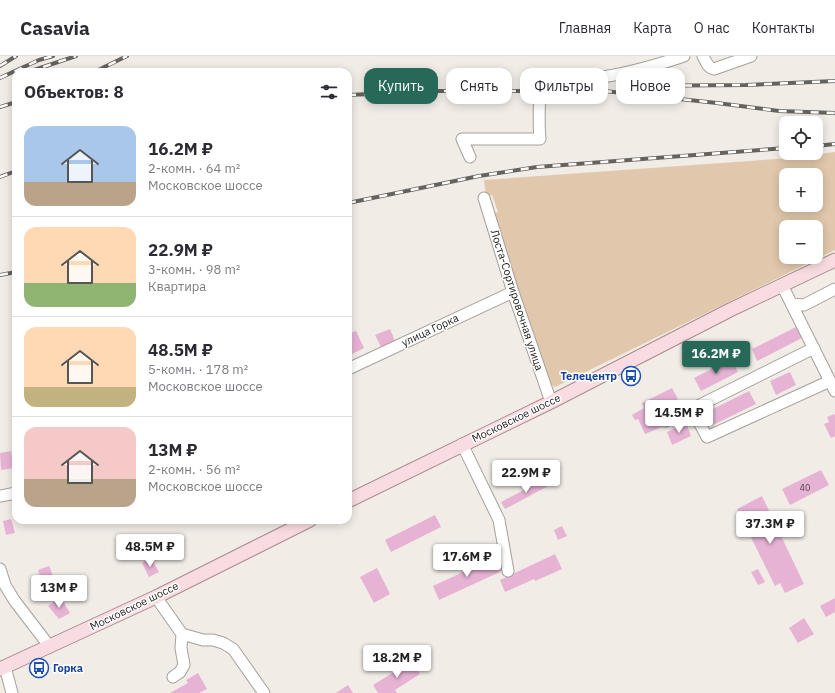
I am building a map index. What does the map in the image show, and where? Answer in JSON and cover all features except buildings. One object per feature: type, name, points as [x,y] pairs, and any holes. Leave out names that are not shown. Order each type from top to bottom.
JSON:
[{"type":"main road","name":"Московское шоссе","points":[[352,499],[462,444],[551,402],[730,310],[835,260]]},
{"type":"main road","name":"Московское шоссе","points":[[2,668],[156,597],[302,524]]},
{"type":"street","points":[[470,157],[462,139],[540,138],[540,78],[592,78],[656,66],[684,56]]},
{"type":"street","points":[[703,56],[708,65],[714,69],[751,56]]},
{"type":"street","name":"Лоста-Сортировочная улица","points":[[484,198],[513,292],[551,402]]},
{"type":"street","points":[[692,409],[707,437],[833,386],[782,285]]},
{"type":"street","points":[[792,304],[804,305],[835,289]]},
{"type":"street","name":"улица Горка","points":[[352,366],[513,292]]},
{"type":"street","points":[[665,421],[814,348]]},
{"type":"street","points":[[462,444],[499,520],[508,571]]},
{"type":"street","points":[[0,496],[12,493]]},
{"type":"street","points":[[0,569],[5,585],[14,600],[50,647]]},
{"type":"street","points":[[156,597],[182,634],[184,665],[180,672],[173,677]]},
{"type":"street","points":[[182,634],[203,640],[213,640],[223,643],[233,649],[264,693]]},
{"type":"street","points":[[2,668],[12,693]]},
{"type":"shaded area","points":[[835,152],[835,250],[823,256],[823,220],[779,220],[779,264],[806,264],[555,387],[548,384],[491,214],[498,212],[492,195],[486,196],[484,180],[779,159],[779,160],[823,160],[823,153]]},
{"type":"railway","points":[[0,66],[16,56]]},
{"type":"railway","points":[[22,68],[39,60],[53,56]]},
{"type":"railway","points":[[40,68],[76,56]]},
{"type":"railway","points":[[102,68],[127,56]]},
{"type":"railway","points":[[0,78],[12,72]]},
{"type":"railway","points":[[685,85],[746,85],[835,81]]},
{"type":"railway","points":[[352,95],[437,91],[595,90],[779,111],[835,113]]},
{"type":"railway","points":[[0,107],[12,103]]},
{"type":"railway","points":[[823,145],[835,144]]},
{"type":"railway","points":[[352,202],[479,176],[537,167],[779,149]]},
{"type":"railway","points":[[0,177],[12,172]]},
{"type":"railway","points":[[0,275],[12,273]]},
{"type":"place","name":"Телецентр","points":[[631,376]]},
{"type":"place","name":"Горка","points":[[39,668]]}]
